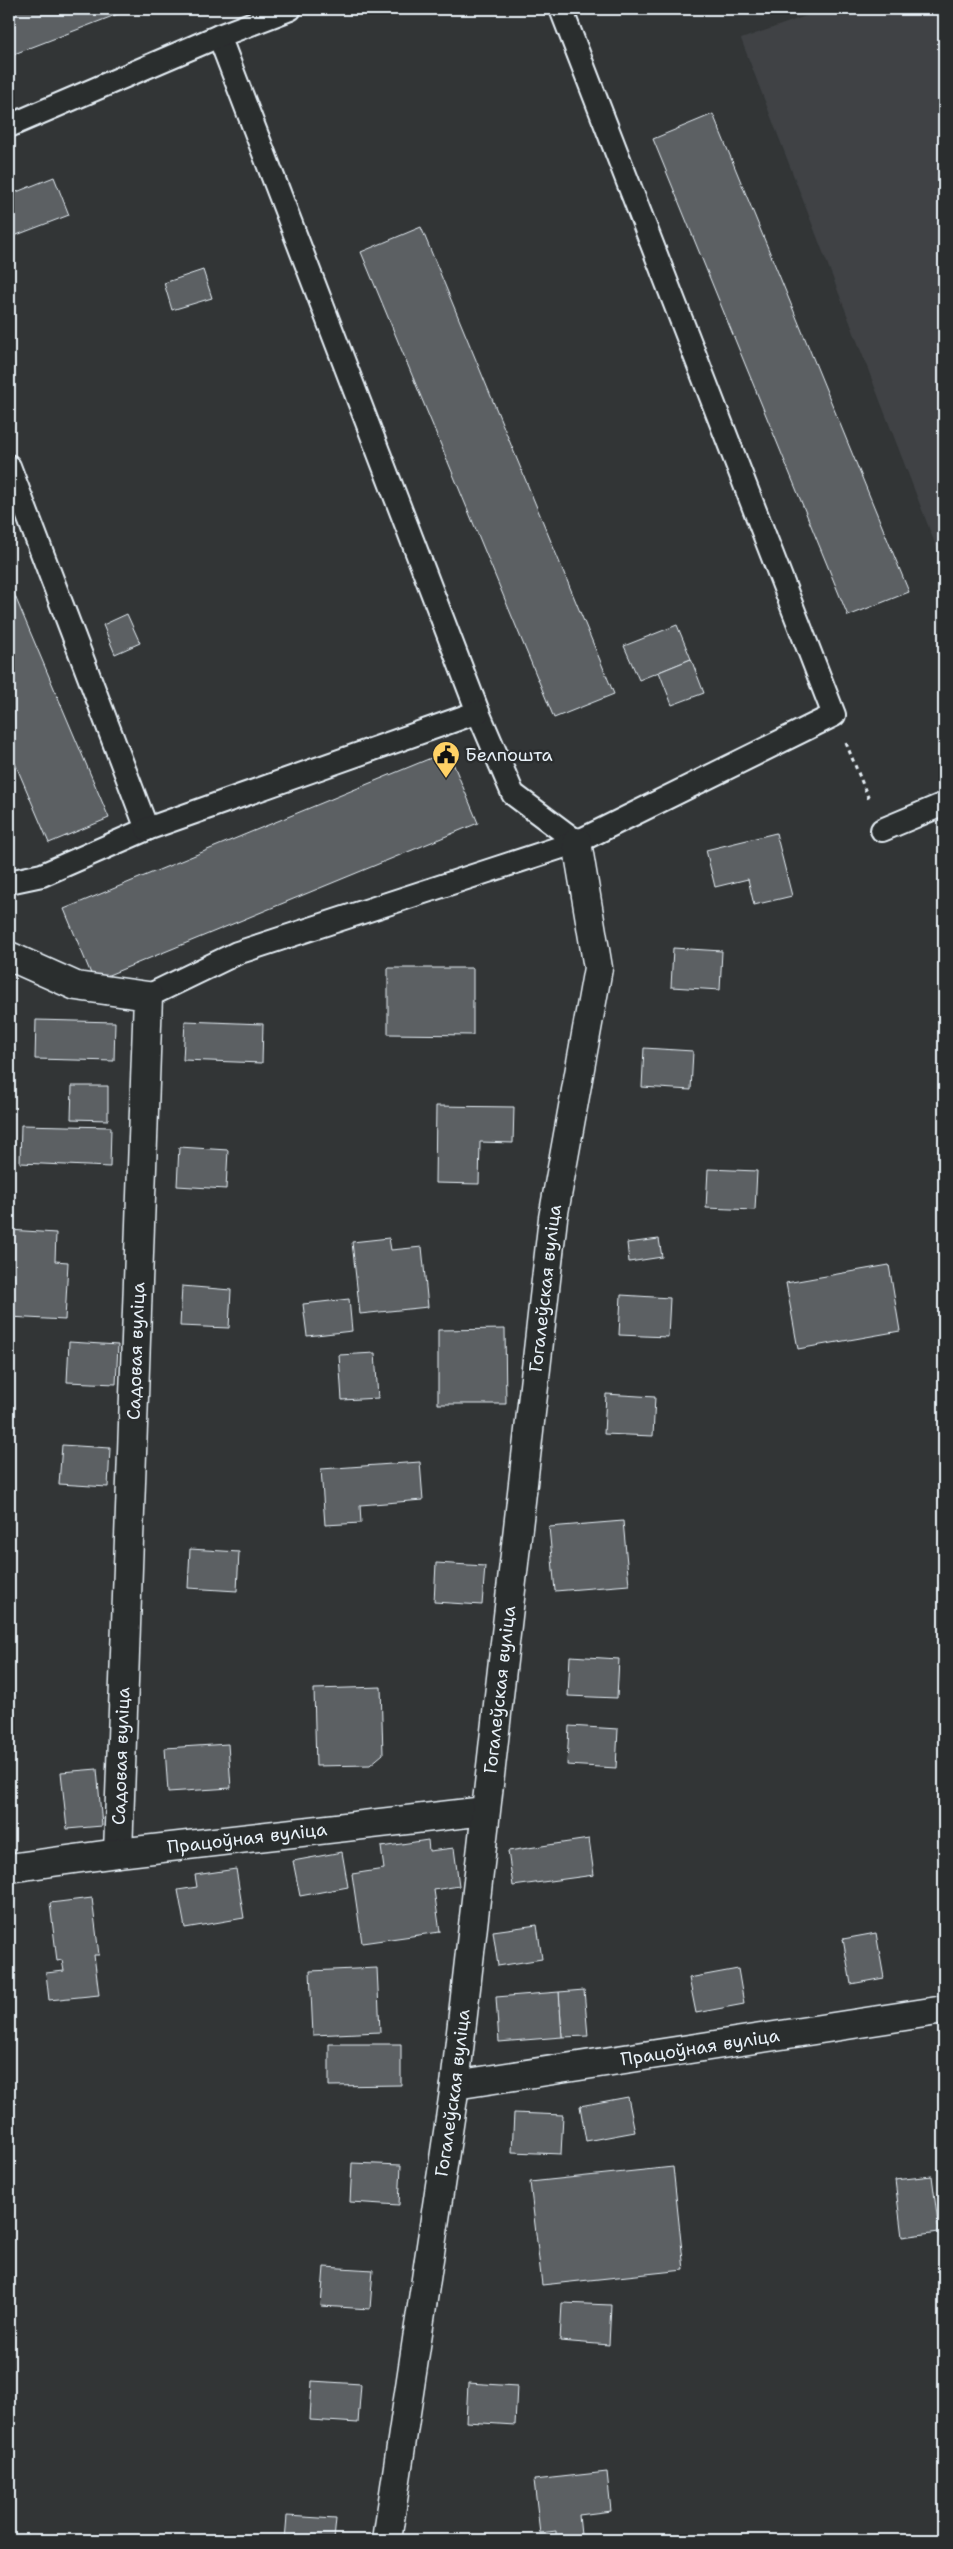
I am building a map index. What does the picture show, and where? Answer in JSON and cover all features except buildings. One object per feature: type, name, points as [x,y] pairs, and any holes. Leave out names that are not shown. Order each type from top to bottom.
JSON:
[{"type":"street","name":"Гогалеўская вуліца","points":[[387,2540],[455,2085],[553,1218],[598,968],[577,842]]},
{"type":"street","points":[[9,956],[76,986],[148,996]]},
{"type":"street","name":"Садовая вуліца","points":[[118,1853],[148,996]]},
{"type":"street","name":"Працоўная вуліца","points":[[9,1868],[118,1853],[486,1811]]},
{"type":"street","name":"Працоўная вуліца","points":[[455,2085],[944,2010]]},
{"type":"lane","points":[[9,126],[219,36],[290,9]]},
{"type":"lane","points":[[148,996],[236,953],[577,842],[834,715],[561,9]]},
{"type":"lane","points":[[219,36],[478,712],[513,794],[577,842]]},
{"type":"lane","points":[[9,466],[147,829]]},
{"type":"lane","points":[[9,882],[42,875],[147,829],[478,712]]},
{"type":"lane","points":[[882,830],[944,804]]},
{"type":"path","points":[[834,715],[882,830]]},
{"type":"shaded area","points":[[826,9],[944,9],[944,567],[741,39]]},
{"type":"place","name":"Белпошта","points":[[446,779]]}]
